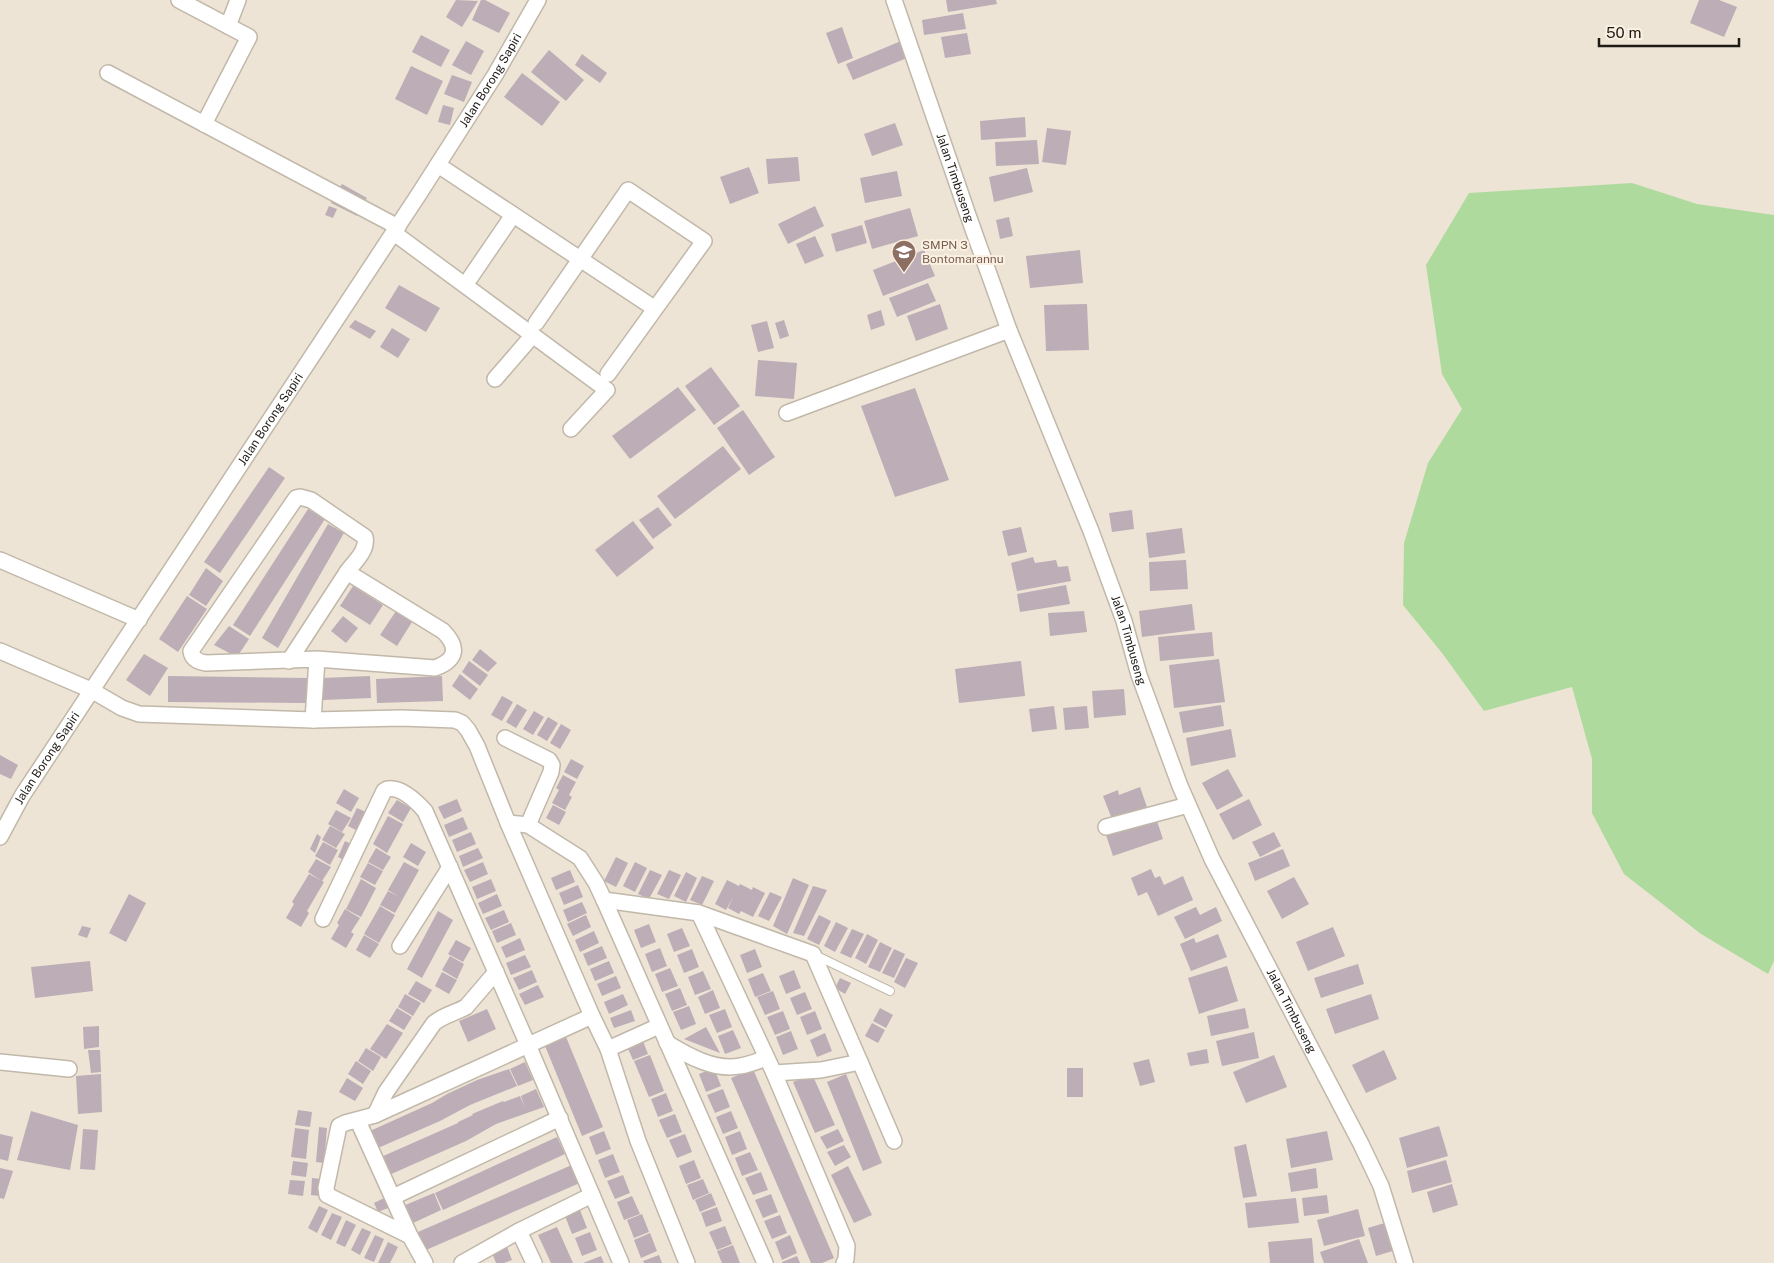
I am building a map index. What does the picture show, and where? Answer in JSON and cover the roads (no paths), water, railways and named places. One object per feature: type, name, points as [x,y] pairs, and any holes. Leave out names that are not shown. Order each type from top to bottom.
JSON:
[{"type":"street","points":[[179,0],[249,37],[204,124]]},
{"type":"street","points":[[228,26],[238,0]]},
{"type":"street","name":"Jalan Borong Sapiri","points":[[0,837],[22,796],[438,165],[495,75],[538,0]]},
{"type":"street","name":"Jalan Timbuseng","points":[[894,0],[968,218],[1009,330],[1091,531],[1124,621],[1139,675],[1188,805],[1212,859],[1357,1136],[1377,1178],[1405,1263]]},
{"type":"street","points":[[108,73],[396,230],[535,329],[607,390],[571,429]]},
{"type":"street","points":[[438,165],[654,308]]},
{"type":"street","points":[[495,379],[535,329],[628,190],[704,241],[608,374]]},
{"type":"street","points":[[470,278],[513,215]]},
{"type":"street","points":[[787,413],[1009,330]]},
{"type":"street","points":[[289,661],[347,572],[365,549],[366,544],[365,537],[311,500],[300,497],[296,498],[191,651],[192,655],[200,662],[206,663],[289,661],[317,659],[436,668],[450,660],[453,655],[452,641],[443,631],[347,572]]},
{"type":"street","points":[[0,560],[139,620]]},
{"type":"street","points":[[0,651],[92,690],[122,708],[139,714],[312,720],[401,718],[455,720],[462,723],[477,746],[508,823],[608,1049],[638,1141],[687,1263]]},
{"type":"street","points":[[312,720],[317,659]]},
{"type":"street","points":[[505,738],[549,760],[552,765],[551,772],[528,825]]},
{"type":"street","points":[[323,919],[387,789],[395,788],[414,800],[425,811],[560,1118],[621,1263]]},
{"type":"street","points":[[1106,827],[1188,805]]},
{"type":"street","points":[[508,823],[528,825],[580,858],[596,883],[765,1263]]},
{"type":"street","points":[[400,946],[450,867]]},
{"type":"street","points":[[604,900],[699,913],[813,954],[894,1141]]},
{"type":"street","points":[[699,913],[774,1073],[847,1246],[844,1263]]},
{"type":"street","points":[[375,1115],[386,1092],[434,1023],[443,1016],[460,1011],[466,1007],[496,972]]},
{"type":"street","points":[[410,1236],[327,1195],[326,1188],[339,1126],[375,1115],[592,1016]]},
{"type":"street","points":[[608,1049],[659,1026]]},
{"type":"street","points":[[667,1043],[684,1054],[706,1063],[726,1067],[740,1067],[766,1058]]},
{"type":"street","points":[[0,1062],[69,1069]]},
{"type":"street","points":[[774,1073],[821,1070],[860,1062]]},
{"type":"street","points":[[393,1198],[560,1118]]},
{"type":"street","points":[[358,1121],[410,1236],[425,1263]]},
{"type":"street","points":[[462,1263],[519,1231],[592,1195]]},
{"type":"street","points":[[519,1231],[534,1263]]},
{"type":"lane","points":[[813,954],[890,991]]},
{"type":"place","name":"SMPN 3 Bontomarannu","points":[[904,273]]}]
